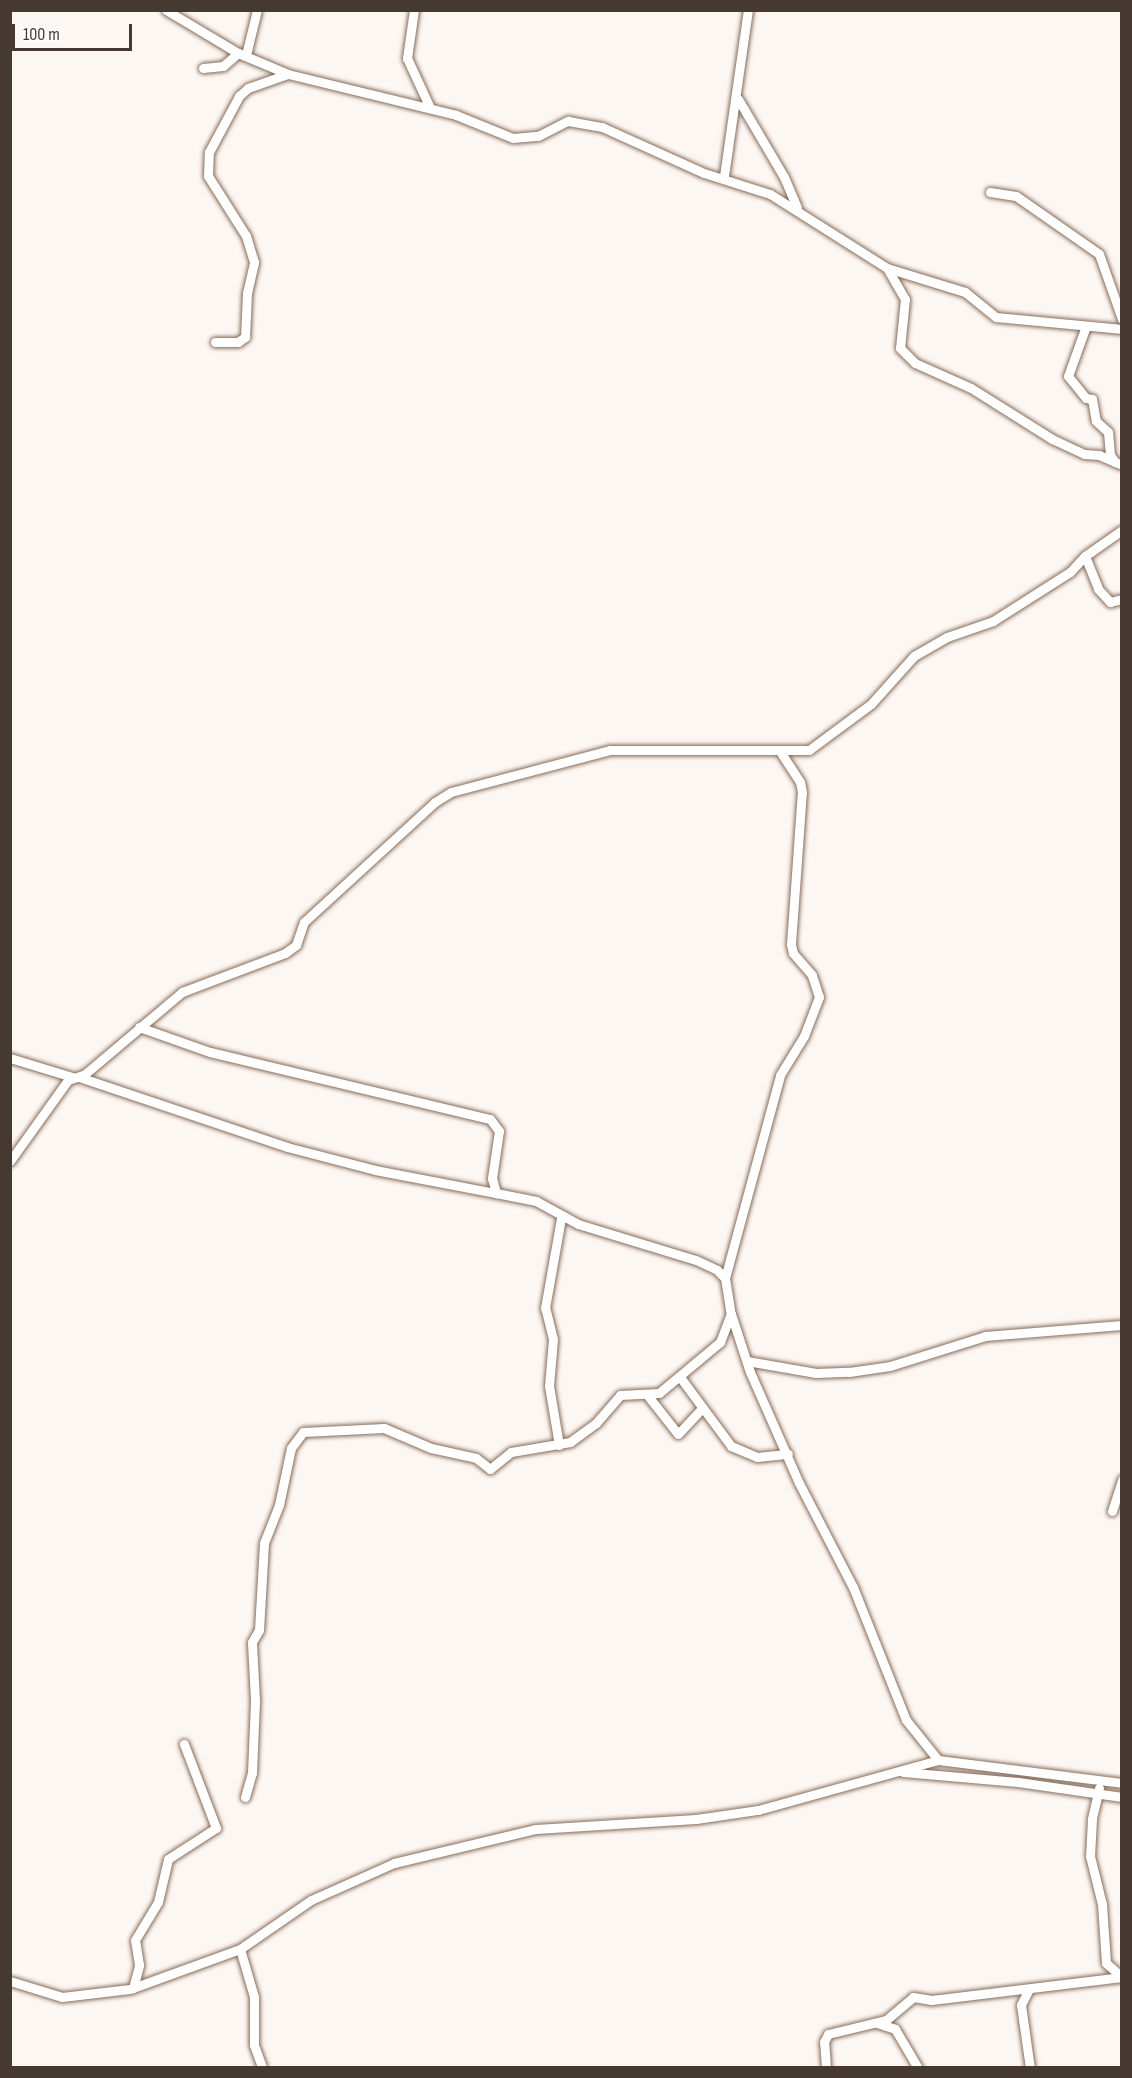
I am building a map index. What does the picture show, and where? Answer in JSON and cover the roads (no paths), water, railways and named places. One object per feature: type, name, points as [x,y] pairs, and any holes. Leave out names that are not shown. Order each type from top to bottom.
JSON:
[{"type":"street","points":[[166,10],[242,54],[288,74],[430,108],[513,138],[538,136],[567,121],[589,122],[686,166],[724,176],[796,207],[887,268],[965,292],[996,317],[1122,329]]},
{"type":"street","points":[[203,68],[223,66],[242,54],[257,10]]},
{"type":"street","points":[[414,10],[407,58],[430,108]]},
{"type":"street","points":[[724,176],[738,99],[748,10]]},
{"type":"street","points":[[215,342],[238,342],[244,337],[247,293],[254,262],[246,237],[208,176],[208,152],[239,96],[248,88],[288,74]]},
{"type":"street","points":[[738,99],[784,177],[796,207]]},
{"type":"street","points":[[990,192],[1016,196],[1099,254],[1122,319]]},
{"type":"street","points":[[887,268],[905,295],[900,348],[915,363],[971,388],[1052,439],[1084,454],[1099,455],[1118,464]]},
{"type":"street","points":[[1086,326],[1068,376],[1086,398],[1092,399],[1096,421],[1108,432],[1110,455],[1118,464]]},
{"type":"street","points":[[10,1161],[76,1077],[182,992],[290,949],[299,940],[304,922],[435,802],[452,792],[610,750],[797,753],[820,745],[871,704],[914,656],[947,637],[993,621],[1070,572],[1085,556],[1122,530]]},
{"type":"street","points":[[1085,556],[1104,596],[1110,602],[1122,599]]},
{"type":"street","points":[[780,751],[801,782],[802,792],[791,944],[793,953],[812,975],[819,997],[804,1036],[780,1075],[725,1278],[731,1314],[747,1361],[811,1508],[853,1587],[906,1720],[938,1760]]},
{"type":"street","points":[[139,1027],[210,1052],[490,1119],[499,1131],[492,1178],[496,1193]]},
{"type":"street","points":[[10,1058],[76,1077],[287,1148],[536,1201],[561,1218],[696,1260],[725,1278]]},
{"type":"street","points":[[559,1445],[549,1386],[553,1339],[545,1308],[561,1218]]},
{"type":"street","points":[[245,1797],[252,1773],[255,1700],[252,1642],[259,1630],[264,1543],[279,1505],[291,1448],[303,1432],[384,1428],[430,1448],[476,1458],[489,1469],[511,1452],[559,1445],[596,1423],[620,1395],[659,1393],[720,1342],[731,1314]]},
{"type":"street","points":[[747,1361],[816,1374],[849,1372],[891,1366],[985,1336],[1122,1325]]},
{"type":"street","points":[[680,1377],[723,1439],[743,1452],[757,1457],[788,1454]]},
{"type":"street","points":[[648,1395],[657,1412],[678,1434],[701,1409]]},
{"type":"street","points":[[1112,1511],[1122,1480]]},
{"type":"street","points":[[133,1988],[139,1965],[135,1940],[158,1902],[168,1859],[216,1828],[184,1744]]},
{"type":"street","points":[[10,1982],[62,1997],[81,1998],[133,1988],[240,1949],[311,1900],[424,1854],[536,1829],[696,1819],[758,1810],[938,1760],[1122,1783]]},
{"type":"street","points":[[899,1772],[1018,1782],[1122,1797]]},
{"type":"street","points":[[1102,1780],[1090,1856],[1102,1904],[1106,1963],[1122,1977]]},
{"type":"street","points":[[240,1949],[254,1997],[254,2045],[261,2067]]},
{"type":"street","points":[[826,2067],[824,2042],[828,2034],[877,2023],[913,1997],[932,2000],[1122,1977]]},
{"type":"street","points":[[1029,1989],[1021,2005],[1030,2067]]},
{"type":"street","points":[[877,2023],[896,2030],[918,2067]]}]
